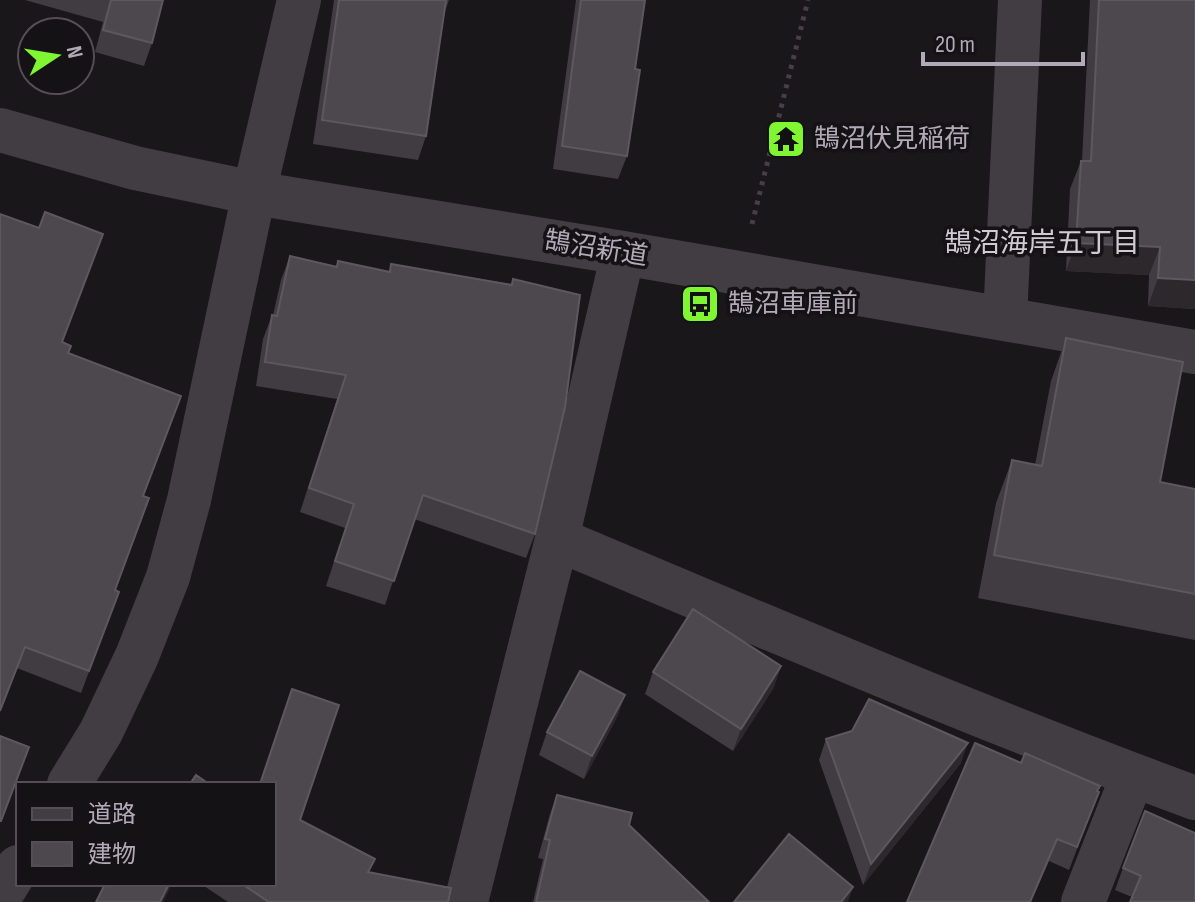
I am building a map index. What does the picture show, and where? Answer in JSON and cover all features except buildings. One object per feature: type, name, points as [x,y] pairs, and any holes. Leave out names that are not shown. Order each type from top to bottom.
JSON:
[{"type":"street","points":[[70,782],[101,732],[137,656],[168,577],[189,500],[254,193],[299,0]]},
{"type":"street","points":[[1005,319],[1020,0]]},
{"type":"street","name":"鵠沼新道","points":[[0,130],[135,168],[254,193],[1195,352]]},
{"type":"street","points":[[466,902],[557,539],[623,253]]},
{"type":"street","points":[[557,539],[827,652],[1195,798]]},
{"type":"street","points":[[1083,902],[1133,775]]},
{"type":"path","points":[[740,274],[808,0]]},
{"type":"place","name":"鵠沼伏見稲荷","points":[[786,139]]},
{"type":"place","name":"鵠沼車庫前","points":[[700,304]]},
{"type":"district","name":"鵠沼海岸五丁目","points":[[1042,243]]}]
